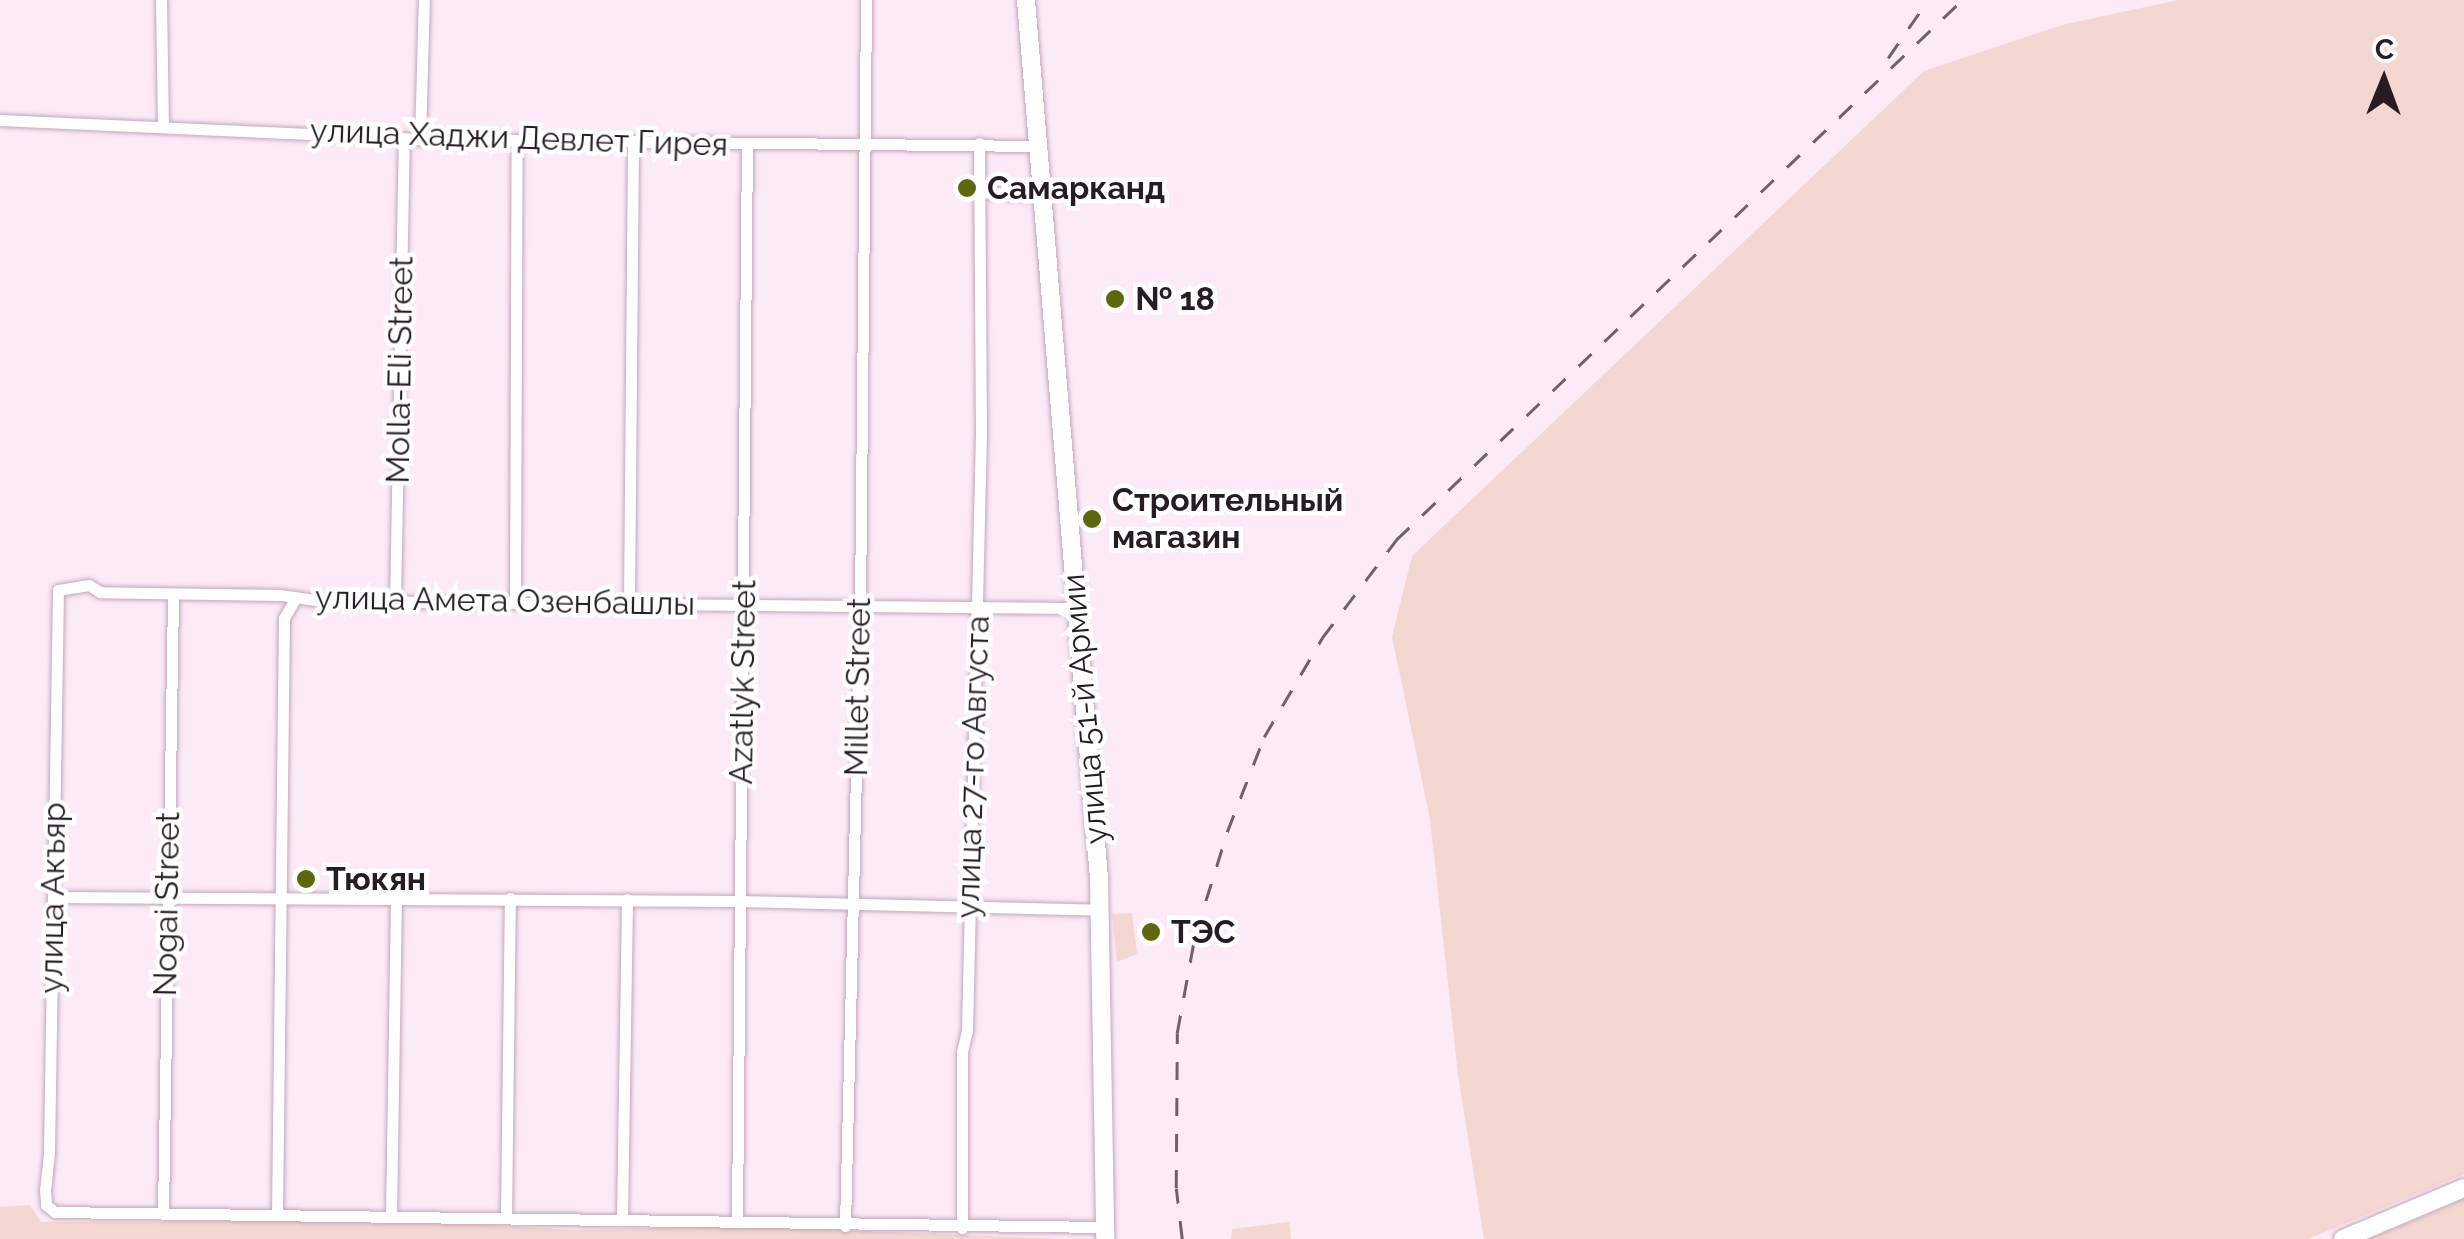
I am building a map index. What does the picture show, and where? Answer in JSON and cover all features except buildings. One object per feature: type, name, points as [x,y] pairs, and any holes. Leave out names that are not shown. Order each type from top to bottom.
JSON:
[{"type":"main road","name":"улица 51-й Армии","points":[[1026,0],[1100,910],[1105,1233]]},
{"type":"main road","points":[[2343,1239],[2464,1188]]},
{"type":"street","points":[[161,0],[163,124]]},
{"type":"street","points":[[420,139],[424,0]]},
{"type":"street","name":"Millet Street","points":[[845,1226],[860,606],[866,0]]},
{"type":"street","name":"улица Хаджи Девлет Гирея","points":[[0,120],[163,124],[420,139],[1037,146]]},
{"type":"street","name":"Molla-Eli Street","points":[[395,601],[404,138]]},
{"type":"street","points":[[515,602],[518,141]]},
{"type":"street","name":"улица 27-го Августа","points":[[962,1228],[962,1052],[967,1031],[977,607],[980,143]]},
{"type":"street","points":[[629,603],[634,144]]},
{"type":"street","name":"Azatlyk Street","points":[[738,1220],[747,144]]},
{"type":"street","points":[[980,192],[1041,196]]},
{"type":"street","name":"улица Амета Озенбашлы","points":[[58,590],[89,585],[100,592],[395,601],[1075,608]]},
{"type":"street","name":"улица Акъяр","points":[[58,590],[46,1205],[55,1212],[163,1213]]},
{"type":"street","name":"Nogai Street","points":[[163,1213],[173,594]]},
{"type":"street","points":[[277,1215],[284,618],[296,597]]},
{"type":"street","points":[[53,896],[738,900],[853,907],[1052,906],[1100,910]]},
{"type":"street","points":[[391,1216],[396,897]]},
{"type":"street","points":[[506,1218],[510,898]]},
{"type":"street","points":[[622,1219],[627,900]]},
{"type":"street","points":[[163,1213],[738,1220],[1105,1233]]},
{"type":"shaded area","points":[[2178,0],[2464,0],[2464,1174],[2308,1239],[1484,1239],[1458,1075],[1430,819],[1392,637],[1412,556],[1924,71],[2062,25]]},
{"type":"shaded area","points":[[1132,913],[1137,954],[1117,962],[1112,914]]},
{"type":"shaded area","points":[[2464,1198],[2464,1239],[2369,1239],[2433,1212]]},
{"type":"shaded area","points":[[30,1205],[41,1222],[412,1221],[577,1230],[743,1226],[1061,1239],[0,1239],[0,1207]]},
{"type":"shaded area","points":[[1289,1222],[1291,1239],[1231,1239],[1232,1229]]},
{"type":"railway","points":[[1888,58],[1928,0]]},
{"type":"railway","points":[[1182,1239],[1176,1188],[1177,1033],[1195,935],[1227,832],[1264,737],[1322,638],[1396,540],[1962,0]]},
{"type":"place","name":"Самарканд","points":[[967,188]]},
{"type":"place","name":"№ 18","points":[[1115,299]]},
{"type":"place","name":"Строительный магазин","points":[[1092,519]]},
{"type":"place","name":"Тюкян","points":[[306,879]]},
{"type":"place","name":"ТЭС","points":[[1151,932]]}]
